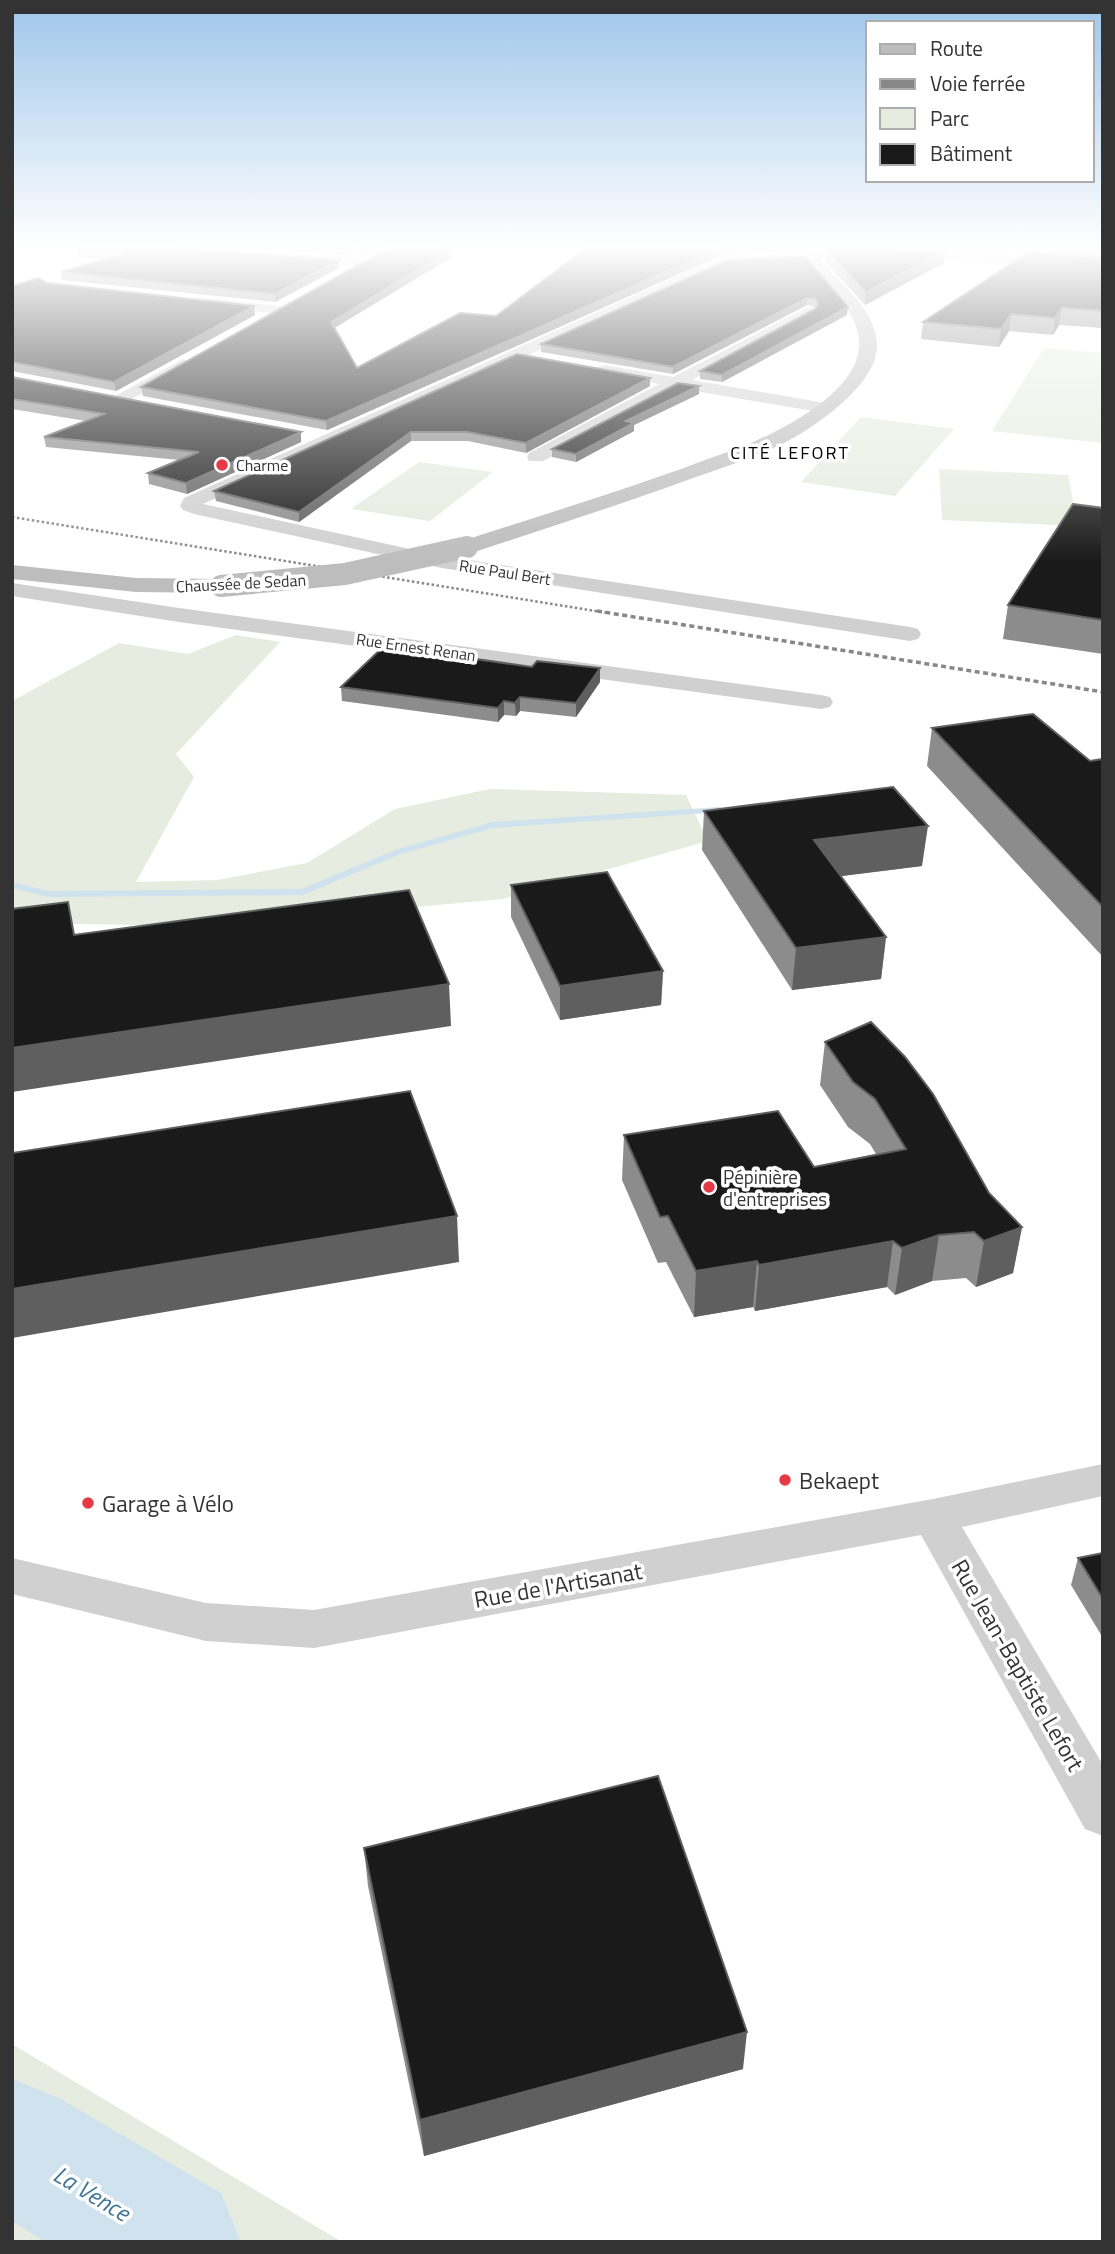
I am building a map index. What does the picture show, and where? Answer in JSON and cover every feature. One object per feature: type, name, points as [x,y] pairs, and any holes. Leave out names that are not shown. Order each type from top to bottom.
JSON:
[{"type":"main road","name":"Chaussée de Sedan","points":[[12,572],[110,583],[221,586],[354,574],[422,560],[716,463],[788,433],[837,400],[863,364],[867,351]]},
{"type":"street","points":[[301,434],[328,439],[523,351]]},
{"type":"street","points":[[536,457],[735,351]]},
{"type":"street","points":[[515,355],[546,360]]},
{"type":"street","points":[[144,405],[111,399],[192,359]]},
{"type":"street","points":[[585,367],[825,408]]},
{"type":"street","name":"Rue Paul Bert","points":[[328,439],[196,498],[190,506],[419,558],[910,634]]},
{"type":"street","name":"Rue Ernest Renan","points":[[12,589],[179,615],[821,702]]},
{"type":"street","name":"Rue de l'Artisanat","points":[[12,1576],[206,1622],[314,1629],[933,1516],[1103,1480]]},
{"type":"street","name":"Rue Jean-Baptiste Lefort","points":[[933,1516],[1103,1813]]},
{"type":"green space","points":[[1042,351],[1103,353],[1103,443],[992,431]]},
{"type":"green space","points":[[861,417],[954,429],[895,496],[801,482]]},
{"type":"green space","points":[[419,462],[493,472],[430,521],[351,509]]},
{"type":"green space","points":[[939,469],[1068,475],[1078,526],[942,520]]},
{"type":"green space","points":[[236,635],[280,642],[176,754],[194,777],[136,882],[217,880],[307,863],[395,809],[490,789],[686,795],[708,841],[503,899],[204,926],[12,923],[12,701],[119,643],[188,654]]},
{"type":"green space","points":[[12,2044],[342,2242],[12,2242]]},
{"type":"building","points":[[12,351],[171,351],[114,382],[12,362]]},
{"type":"building","points":[[205,351],[347,351],[357,368],[388,351],[485,351],[326,421],[141,387]]},
{"type":"building","points":[[582,351],[704,351],[673,367]]},
{"type":"building","points":[[737,351],[766,351],[722,375],[700,371]]},
{"type":"building","points":[[517,354],[650,378],[526,443],[467,432],[411,432],[299,512],[214,491]]},
{"type":"building","points":[[12,377],[301,432],[186,483],[148,473],[199,452],[44,437],[104,414],[12,399]]},
{"type":"building","points":[[678,383],[699,386],[626,421],[634,423],[576,454],[552,449]]},
{"type":"building","points":[[1073,504],[1103,508],[1103,620],[1008,605]]},
{"type":"building","points":[[384,646],[532,667],[537,661],[600,668],[576,703],[520,697],[515,703],[504,701],[498,708],[341,687]]},
{"type":"building","points":[[1033,714],[1090,761],[1103,759],[1103,907],[932,728]]},
{"type":"building","points":[[893,787],[928,826],[814,840],[886,937],[796,948],[704,811]]},
{"type":"building","points":[[607,872],[663,971],[560,986],[511,885]]},
{"type":"building","points":[[409,890],[449,984],[12,1048],[12,909],[68,902],[74,935]]},
{"type":"building","points":[[871,1022],[905,1057],[933,1094],[989,1193],[1022,1227],[984,1241],[974,1232],[939,1235],[902,1248],[893,1241],[759,1265],[757,1261],[696,1271],[668,1216],[660,1217],[624,1135],[778,1111],[814,1167],[906,1149],[875,1099],[853,1082],[825,1042]]},
{"type":"building","points":[[410,1091],[457,1216],[12,1289],[12,1153]]},
{"type":"building","points":[[1103,1553],[1103,1599],[1078,1558]]},
{"type":"building","points":[[658,1776],[747,2032],[420,2120],[364,1848]]},
{"type":"waterway","points":[[12,885],[48,894],[303,892],[398,852],[492,825],[720,810]]},
{"type":"waterway","name":"La Vence","points":[[12,2145],[172,2242]]},
{"type":"railway","points":[[12,517],[608,613]]},
{"type":"railway","points":[[597,611],[1103,692]]},
{"type":"place","name":"Charme","points":[[222,465]]},
{"type":"place","name":"Pépinière d'entreprises","points":[[709,1187]]},
{"type":"place","name":"Bekaept","points":[[785,1480]]},
{"type":"place","name":"Garage à Vélo","points":[[88,1503]]},
{"type":"district","name":"CITÉ LEFORT","points":[[790,452]]}]
